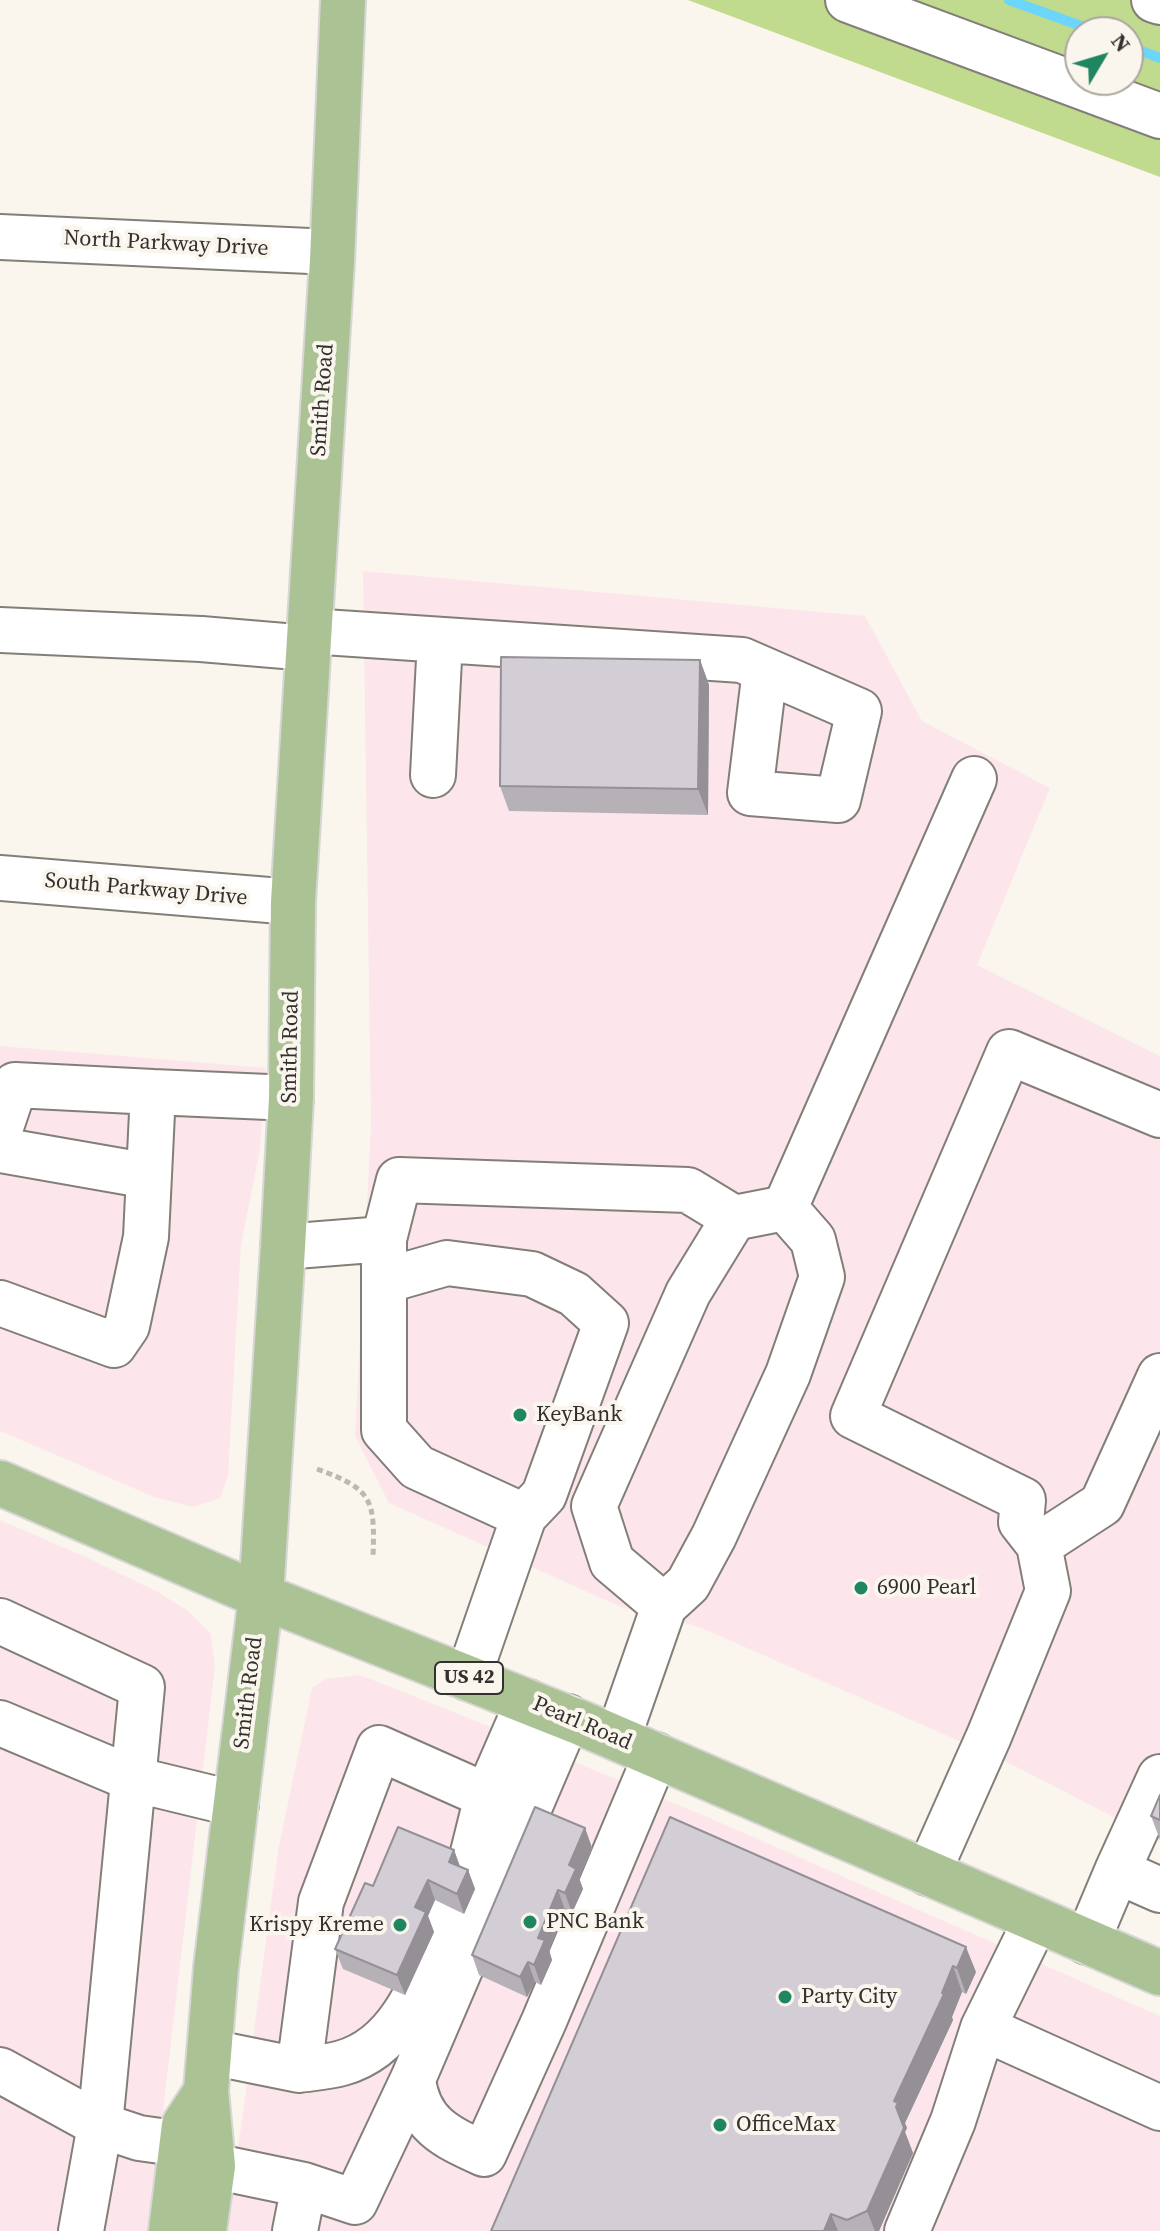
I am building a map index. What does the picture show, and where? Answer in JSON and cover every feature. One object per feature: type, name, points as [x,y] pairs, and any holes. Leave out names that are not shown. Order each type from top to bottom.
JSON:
[{"type":"main road","name":"Smith Road","points":[[204,2231],[197,2155],[184,2125],[208,2071],[216,1968],[261,1596],[291,1098],[293,902],[332,252],[343,0]]},
{"type":"main road","name":"Pearl Road","points":[[0,1483],[261,1596],[568,1717],[1160,1973]]},
{"type":"main road","name":"Smith Road","points":[[171,2231],[197,2155]]},
{"type":"street","points":[[848,0],[1160,116]]},
{"type":"street","points":[[1154,0],[1160,2]]},
{"type":"street","name":"North Parkway Drive","points":[[0,237],[332,252]]},
{"type":"street","points":[[0,630],[201,639],[440,640],[742,660],[765,670]]},
{"type":"street","points":[[433,775],[440,640]]},
{"type":"street","points":[[785,1208],[974,779]]},
{"type":"street","name":"South Parkway Drive","points":[[0,878],[293,902]]},
{"type":"street","points":[[928,1873],[989,1736],[1048,1591],[1028,1523],[853,1416],[1009,1052],[1160,1115]]},
{"type":"street","points":[[0,1130],[15,1085],[291,1098]]},
{"type":"street","points":[[0,1303],[114,1345],[127,1326],[146,1237],[153,1092]]},
{"type":"street","points":[[0,1150],[149,1176]]},
{"type":"street","points":[[524,1516],[417,1467],[384,1430],[384,1260],[399,1180],[688,1190],[734,1218],[785,1208]]},
{"type":"street","points":[[543,1987],[622,1834],[664,1606],[688,1584],[714,1536],[788,1374],[822,1277],[813,1240],[785,1208]]},
{"type":"street","points":[[664,1606],[612,1562],[594,1506],[688,1293],[734,1218]]},
{"type":"street","points":[[283,1247],[532,1274],[574,1294],[606,1323],[544,1495],[524,1516],[468,1678]]},
{"type":"street","points":[[1028,1523],[1102,1504],[1160,1376]]},
{"type":"street","points":[[0,1621],[142,1687],[100,2125],[81,2231]]},
{"type":"street","points":[[208,2071],[299,2070],[343,2063],[388,2035],[410,2003],[459,1897],[487,1796],[528,1702]]},
{"type":"street","points":[[0,2070],[100,2125],[355,2202],[413,2079],[568,1717]]},
{"type":"street","points":[[0,1723],[133,1779],[236,1804]]},
{"type":"street","points":[[299,2070],[321,1902],[379,1748],[487,1796]]},
{"type":"street","points":[[1087,1942],[1160,1777]]},
{"type":"street","points":[[413,2079],[416,2100],[424,2115],[451,2139],[484,2154],[575,1899],[600,1846],[622,1834]]},
{"type":"street","points":[[1117,1871],[1160,1890]]},
{"type":"street","points":[[907,2231],[953,2121],[983,2028],[1036,1920]]},
{"type":"street","points":[[983,2028],[1160,2108]]},
{"type":"street","points":[[369,2172],[421,2140],[451,2139]]},
{"type":"street","points":[[295,2231],[304,2185]]},
{"type":"path","points":[[317,1469],[346,1479],[366,1497],[374,1517],[373,1557]]},
{"type":"shaded area","points":[[363,571],[865,616],[922,721],[1050,788],[977,965],[1160,1056],[1160,1841],[1005,1761],[699,1627],[621,1607],[389,1503],[355,1436],[371,1125]]},
{"type":"shaded area","points":[[0,1046],[266,1068],[260,1149],[241,1245],[228,1476],[220,1498],[194,1507],[154,1497],[0,1431]]},
{"type":"shaded area","points":[[0,1520],[158,1592],[188,1611],[211,1634],[215,1666],[149,2231],[0,2231]]},
{"type":"shaded area","points":[[360,1675],[712,1819],[1160,2016],[1160,2231],[223,2231],[241,2128],[278,1851],[312,1688],[326,1679]]},
{"type":"green space","points":[[688,0],[1160,0],[1160,177]]},
{"type":"building","points":[[501,657],[700,660],[698,789],[500,786]]},
{"type":"building","points":[[1160,1795],[1160,1820],[1151,1816]]},
{"type":"building","points":[[535,1807],[585,1828],[569,1865],[576,1869],[565,1893],[558,1890],[538,1938],[545,1940],[534,1965],[528,1962],[520,1977],[472,1955]]},
{"type":"building","points":[[670,1817],[966,1947],[957,1968],[953,1966],[944,1994],[894,2101],[898,2103],[896,2107],[904,2128],[867,2211],[847,2220],[831,2214],[824,2231],[491,2231]]},
{"type":"building","points":[[398,1827],[454,1850],[449,1862],[468,1870],[457,1894],[428,1880],[415,1907],[426,1912],[397,1975],[335,1949],[365,1883],[373,1886]]},
{"type":"waterway","points":[[1009,0],[1064,20]]},
{"type":"waterway","points":[[1144,52],[1160,58]]},
{"type":"place","name":"KeyBank","points":[[520,1415]]},
{"type":"place","name":"6900 Pearl","points":[[861,1588]]},
{"type":"place","name":"PNC Bank","points":[[530,1922]]},
{"type":"place","name":"Krispy Kreme","points":[[400,1925]]},
{"type":"place","name":"Party City","points":[[785,1997]]},
{"type":"place","name":"OfficeMax","points":[[720,2125]]}]
